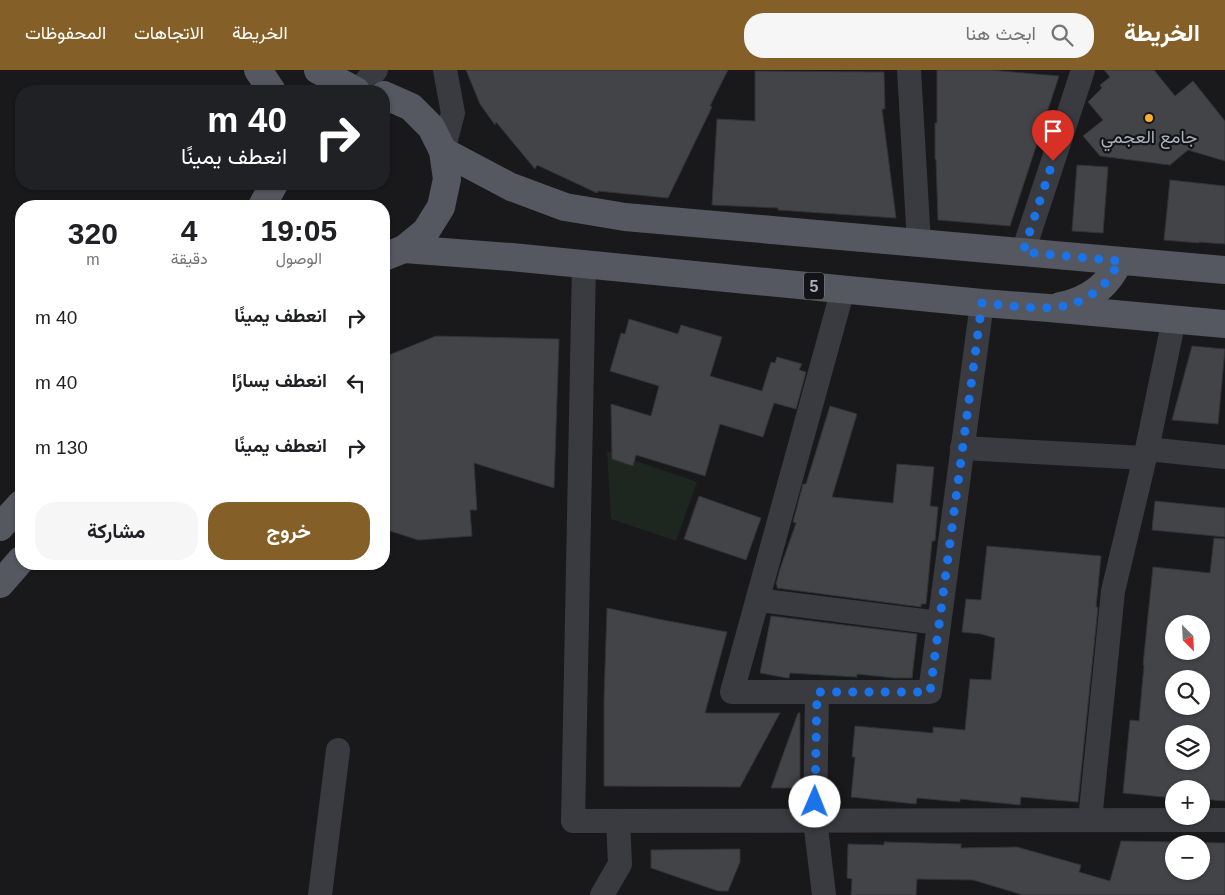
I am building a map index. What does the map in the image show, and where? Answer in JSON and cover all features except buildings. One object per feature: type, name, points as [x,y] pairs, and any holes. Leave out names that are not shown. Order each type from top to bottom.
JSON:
[{"type":"main road","points":[[258,70],[268,85]]},
{"type":"main road","points":[[318,70],[346,85]]},
{"type":"main road","points":[[390,98],[411,107],[431,126],[444,152],[447,180],[441,207],[426,231],[394,253]]},
{"type":"main road","points":[[444,152],[511,187],[566,207],[625,217],[1225,270]]},
{"type":"main road","name":"5","points":[[394,253],[511,257],[982,303],[1225,324]]},
{"type":"main road","points":[[1049,308],[1071,304],[1091,295],[1108,280],[1120,261]]},
{"type":"main road","points":[[0,528],[15,511]]},
{"type":"main road","points":[[0,584],[15,567]]},
{"type":"street","points":[[362,85],[376,70]]},
{"type":"street","points":[[444,152],[453,113],[445,70]]},
{"type":"street","points":[[909,70],[919,243]]},
{"type":"street","points":[[1023,252],[1083,70]]},
{"type":"street","points":[[584,264],[573,821],[1225,820]]},
{"type":"street","points":[[843,289],[732,692],[930,692],[982,303]]},
{"type":"street","points":[[1090,820],[1113,591],[1146,454],[1174,319]]},
{"type":"street","points":[[962,448],[1225,457]]},
{"type":"street","points":[[758,600],[939,623]]},
{"type":"street","points":[[817,692],[815,820],[824,895]]},
{"type":"street","points":[[320,895],[338,750]]},
{"type":"street","points":[[602,895],[620,864],[618,821]]},
{"type":"shaded area","points":[[607,451],[697,482],[676,541],[611,519]]},
{"type":"place","name":"جامع العجمي","points":[[1149,118]]},
{"type":"route","points":[[815,802],[817,692],[930,692],[982,303],[1049,308],[1071,304],[1091,295],[1108,280],[1120,261],[1023,252],[1053,161]]}]
